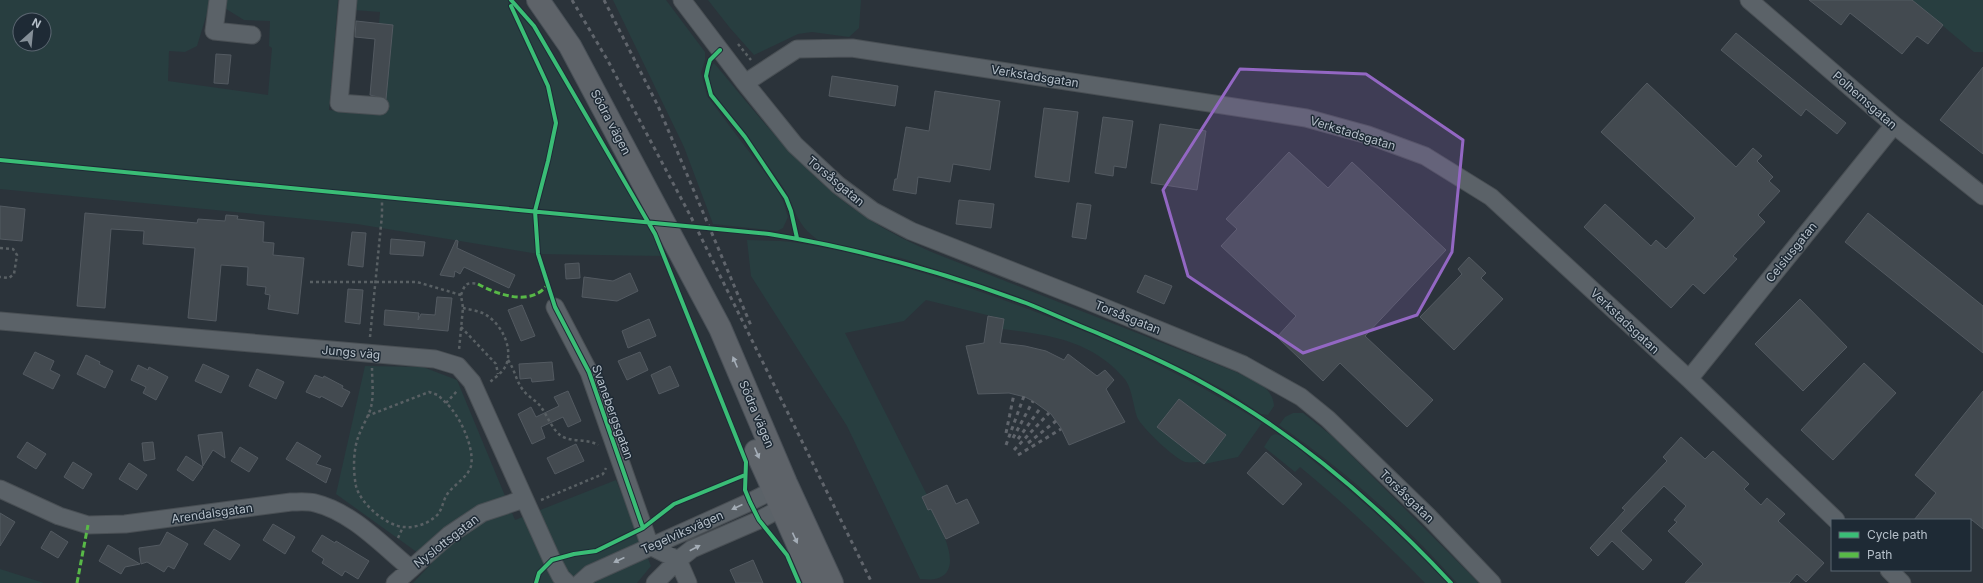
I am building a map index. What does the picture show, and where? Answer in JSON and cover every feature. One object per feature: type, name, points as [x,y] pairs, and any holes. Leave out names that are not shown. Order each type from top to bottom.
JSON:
[{"type":"main road","name":"Södra vägen","points":[[538,0],[570,46],[677,247],[705,328],[784,496],[832,583]]},
{"type":"main road","name":"Södra vägen","points":[[784,496],[815,583]]},
{"type":"street","points":[[218,0],[214,31],[252,35]]},
{"type":"street","points":[[348,0],[339,103],[380,106]]},
{"type":"street","name":"Torsåsgatan","points":[[682,0],[745,83],[795,145],[838,185],[873,211],[911,231],[1086,300],[1242,364],[1301,397],[1328,419],[1428,516],[1492,583]]},
{"type":"street","name":"Polhemsgatan","points":[[1749,0],[1894,125],[1983,196]]},
{"type":"street","name":"Verkstadsgatan","points":[[745,83],[797,49],[852,48],[1306,118],[1368,134],[1425,156],[1492,197],[1688,379],[1835,519]]},
{"type":"street","name":"Celsiusgatan","points":[[1688,379],[1894,125]]},
{"type":"street","name":"Svanebergsgatan","points":[[555,307],[589,372],[650,546]]},
{"type":"street","name":"Jungs väg","points":[[0,321],[435,359],[458,366],[472,382],[532,500],[552,560],[561,577],[567,583]]},
{"type":"street","name":"Arendalsgatan","points":[[0,489],[59,516],[88,525],[125,524],[291,502],[314,503],[339,512],[366,532],[410,569]]},
{"type":"street","name":"Tegelviksvägen","points":[[580,583],[590,574],[650,546],[784,496]]},
{"type":"street","name":"Tegelviksvägen","points":[[655,583],[678,560],[692,549],[784,496]]},
{"type":"street","name":"Nyslottsgatan","points":[[395,583],[450,535],[482,513],[532,500]]},
{"type":"street","points":[[650,546],[678,560],[688,583]]},
{"type":"street","points":[[1890,571],[1902,583]]},
{"type":"path","points":[[733,40],[761,73]]},
{"type":"path","points":[[367,416],[429,392],[438,395],[455,413],[470,445],[471,466],[464,478],[447,494],[441,510],[435,517],[416,527],[402,527],[391,522],[367,506],[360,496],[356,485],[354,466],[358,437],[367,416],[371,408],[370,353],[382,196]]},
{"type":"path","points":[[0,248],[13,249],[17,255],[14,274],[9,278],[0,277]]},
{"type":"path","points":[[310,282],[417,282],[460,296]]},
{"type":"path","points":[[459,352],[462,308],[460,296],[465,284],[468,282],[478,284]]},
{"type":"path","points":[[462,308],[479,312],[490,317],[499,328],[508,345],[509,356],[505,368],[489,384]]},
{"type":"path","points":[[461,326],[496,364],[498,374]]},
{"type":"path","points":[[508,360],[522,389],[540,406],[559,435],[566,438],[591,441],[600,446]]},
{"type":"path","points":[[446,403],[469,378]]},
{"type":"path","points":[[532,500],[603,474],[606,467]]},
{"type":"highlighted area","points":[[1240,69],[1366,74],[1463,140],[1452,252],[1417,315],[1303,353],[1188,276],[1163,190]]},
{"type":"green space","points":[[0,0],[211,0],[197,46],[185,52],[169,51],[168,81],[268,95],[272,48],[269,46],[270,21],[244,20],[223,7],[222,0],[338,0],[329,110],[384,115],[393,25],[379,24],[380,12],[354,10],[355,0],[511,0],[534,26],[655,234],[663,256],[538,254],[357,224],[0,189]]},
{"type":"green space","points":[[613,0],[666,0],[705,52],[705,60],[701,73],[707,96],[778,190],[788,217],[783,228],[777,231],[713,224],[684,147]]},
{"type":"green space","points":[[708,0],[861,0],[859,28],[849,37],[812,32],[798,34],[754,55]]},
{"type":"green space","points":[[1912,0],[1983,0],[1983,52],[1974,52]]},
{"type":"green space","points":[[714,63],[767,126],[804,166],[845,202],[875,223],[934,253],[1236,372],[1261,384],[1270,393],[1274,406],[1268,415],[1261,414],[1230,393],[1194,374],[1137,347],[1006,292],[901,258],[818,240],[804,228],[783,187],[716,97],[710,80],[710,71]]},
{"type":"green space","points":[[747,240],[792,242],[867,257],[934,276],[1015,304],[1088,333],[1160,366],[1229,403],[1262,423],[1238,457],[1204,464],[1226,435],[1179,399],[1157,427],[1201,462],[1185,462],[1166,449],[1140,422],[1137,417],[1128,385],[1123,377],[1097,355],[1068,341],[1002,329],[1003,319],[926,300],[904,321],[845,333],[927,495],[922,498],[928,510],[931,509],[940,526],[948,547],[950,558],[949,567],[944,575],[935,579],[920,579],[847,426],[751,276]]},
{"type":"green space","points":[[365,366],[423,367],[457,380],[515,520],[616,480],[651,566],[637,583],[413,583],[432,563],[336,494]]},
{"type":"green space","points":[[1293,413],[1303,413],[1332,436],[1479,583],[1457,583],[1416,539],[1372,498],[1327,460],[1279,425],[1285,417]]},
{"type":"green space","points":[[1275,434],[1294,445],[1365,504],[1415,550],[1447,583],[1425,583],[1364,523],[1300,467],[1295,472],[1264,447],[1271,436]]},
{"type":"green space","points":[[0,569],[44,583],[0,583]]},
{"type":"building","points":[[1809,0],[1912,0],[1943,25],[1928,44],[1917,36],[1902,54],[1850,13],[1841,25]]},
{"type":"building","points":[[356,21],[393,25],[386,99],[370,95],[375,39],[355,37]]},
{"type":"building","points":[[1736,33],[1846,123],[1837,134],[1806,109],[1801,116],[1721,50]]},
{"type":"building","points":[[216,54],[231,55],[228,84],[214,83]]},
{"type":"building","points":[[1983,67],[1983,154],[1940,120]]},
{"type":"building","points":[[832,76],[898,86],[895,106],[829,96]]},
{"type":"building","points":[[1647,83],[1736,167],[1753,148],[1762,156],[1757,161],[1773,177],[1769,181],[1780,191],[1758,215],[1765,222],[1733,256],[1737,259],[1704,294],[1693,284],[1671,308],[1584,227],[1605,204],[1651,246],[1656,240],[1666,249],[1695,218],[1601,132]]},
{"type":"building","points":[[935,91],[1000,101],[990,170],[953,164],[950,182],[918,177],[916,194],[893,190],[895,179],[897,179],[906,127],[929,131]]},
{"type":"building","points":[[1044,108],[1078,112],[1069,182],[1035,177]]},
{"type":"building","points":[[1103,117],[1133,121],[1126,168],[1114,166],[1113,176],[1095,173]]},
{"type":"building","points":[[1160,124],[1206,131],[1197,190],[1151,183]]},
{"type":"building","points":[[1289,152],[1328,188],[1352,162],[1446,250],[1365,336],[1433,400],[1407,427],[1340,363],[1323,381],[1277,337],[1296,316],[1221,246],[1237,229],[1226,219]]},
{"type":"building","points":[[959,200],[994,204],[991,228],[956,224]]},
{"type":"building","points":[[1077,203],[1091,205],[1086,239],[1072,237]]},
{"type":"building","points":[[0,206],[25,209],[22,241],[0,239]]},
{"type":"building","points":[[85,213],[197,223],[198,219],[225,221],[226,215],[238,216],[237,219],[264,222],[263,242],[274,243],[273,255],[304,258],[298,314],[268,309],[270,295],[265,294],[266,287],[247,285],[248,267],[221,265],[216,321],[188,318],[195,248],[143,244],[144,231],[111,229],[105,308],[77,306]]},
{"type":"building","points":[[1868,213],[1983,306],[1983,353],[1845,242]]},
{"type":"building","points":[[352,232],[366,233],[363,267],[348,265]]},
{"type":"building","points":[[391,239],[425,242],[423,256],[390,254]]},
{"type":"building","points":[[456,240],[458,241],[457,248],[515,275],[509,288],[464,267],[460,274],[455,271],[454,277],[440,275]]},
{"type":"building","points":[[1469,257],[1486,273],[1481,278],[1503,299],[1454,350],[1420,317],[1462,274],[1458,269]]},
{"type":"building","points":[[579,263],[580,278],[566,279],[565,264]]},
{"type":"building","points":[[630,273],[638,291],[617,301],[582,297],[584,277],[613,281]]},
{"type":"building","points":[[1145,275],[1172,286],[1164,304],[1137,292]]},
{"type":"building","points":[[348,289],[363,290],[360,324],[345,322]]},
{"type":"building","points":[[437,297],[452,298],[448,331],[384,325],[385,310],[419,313],[418,320],[421,314],[435,315]]},
{"type":"building","points":[[1800,299],[1847,347],[1803,391],[1755,344]]},
{"type":"building","points":[[522,305],[535,336],[521,341],[508,310]]},
{"type":"building","points":[[988,316],[1004,319],[1000,343],[1025,346],[1046,351],[1064,360],[1068,354],[1097,376],[1105,370],[1114,380],[1106,389],[1125,422],[1069,445],[1061,428],[1051,414],[1033,401],[1025,397],[1009,393],[978,394],[966,346],[984,343]]},
{"type":"building","points":[[649,319],[656,336],[628,348],[622,331]]},
{"type":"building","points":[[35,352],[54,361],[50,370],[60,375],[53,389],[23,374]]},
{"type":"building","points":[[640,352],[648,370],[627,380],[618,361]]},
{"type":"building","points":[[86,355],[113,371],[105,388],[77,374]]},
{"type":"building","points":[[552,362],[554,380],[532,382],[531,378],[520,379],[519,364]]},
{"type":"building","points":[[1864,363],[1896,393],[1833,460],[1801,430]]},
{"type":"building","points":[[203,364],[229,376],[221,393],[195,381]]},
{"type":"building","points":[[138,365],[148,370],[149,367],[168,377],[156,400],[143,393],[146,387],[131,380]]},
{"type":"building","points":[[670,366],[679,386],[659,394],[651,375]]},
{"type":"building","points":[[257,369],[284,382],[276,399],[249,386]]},
{"type":"building","points":[[315,375],[323,378],[324,376],[343,386],[342,388],[350,392],[342,407],[321,396],[320,398],[306,392]]},
{"type":"building","points":[[568,391],[581,421],[568,427],[563,417],[541,427],[545,438],[532,444],[518,414],[531,407],[536,417],[559,406],[554,397]]},
{"type":"building","points":[[1983,391],[1983,529],[1971,519],[1915,519],[1936,493],[1915,475]]},
{"type":"building","points":[[1179,399],[1226,435],[1204,464],[1157,427]]},
{"type":"building","points":[[222,432],[225,458],[213,450],[203,466],[198,435]]},
{"type":"building","points":[[1681,437],[1705,459],[1713,451],[1749,484],[1744,489],[1761,505],[1767,498],[1785,514],[1778,521],[1824,563],[1806,582],[1797,574],[1789,583],[1685,583],[1703,564],[1668,531],[1677,522],[1674,520],[1686,506],[1664,486],[1621,531],[1652,560],[1643,570],[1612,541],[1598,556],[1590,548],[1625,510],[1622,508],[1667,461],[1663,457]]},
{"type":"building","points":[[27,442],[46,454],[36,469],[17,457]]},
{"type":"building","points":[[153,442],[155,459],[144,461],[142,443]]},
{"type":"building","points":[[297,442],[321,456],[316,464],[331,469],[326,483],[286,459]]},
{"type":"building","points":[[576,444],[584,461],[555,474],[547,458]]},
{"type":"building","points":[[240,447],[258,458],[249,472],[231,461]]},
{"type":"building","points":[[1266,452],[1302,484],[1283,505],[1247,473]]},
{"type":"building","points":[[186,456],[203,467],[193,481],[177,470]]},
{"type":"building","points":[[73,462],[92,474],[83,489],[64,477]]},
{"type":"building","points":[[129,463],[147,475],[137,490],[119,479]]},
{"type":"building","points":[[947,485],[956,504],[967,499],[979,523],[946,539],[931,509],[928,510],[922,497]]},
{"type":"building","points":[[0,513],[15,522],[0,546]]},
{"type":"building","points":[[273,524],[295,537],[285,554],[263,540]]},
{"type":"building","points":[[214,529],[240,545],[230,560],[204,544]]},
{"type":"building","points":[[51,531],[68,542],[58,558],[41,548]]},
{"type":"building","points":[[167,532],[188,544],[174,569],[168,566],[164,572],[147,562],[141,564],[139,548],[160,545]]},
{"type":"building","points":[[322,535],[335,543],[336,541],[369,561],[358,579],[345,571],[342,576],[322,563],[324,559],[312,551]]},
{"type":"building","points":[[108,545],[140,564],[125,567],[121,574],[99,561]]},
{"type":"building","points":[[753,560],[763,583],[736,583],[730,570]]},
{"type":"railway","points":[[572,0],[608,61],[691,217],[872,583]]},
{"type":"railway","points":[[604,0],[658,106],[752,328]]},
{"type":"railway","points":[[1006,433],[1014,394]]},
{"type":"railway","points":[[1006,445],[1024,396]]},
{"type":"railway","points":[[1013,438],[1033,401]]},
{"type":"railway","points":[[1018,439],[1041,407]]},
{"type":"railway","points":[[1014,450],[1049,413]]},
{"type":"railway","points":[[1028,443],[1056,421]]},
{"type":"railway","points":[[1018,455],[1061,429]]},
{"type":"marked path","points":[[478,284],[495,292],[514,297],[533,295],[541,291],[548,284]]},
{"type":"marked path","points":[[77,583],[88,525]]},
{"type":"cycle path","points":[[511,0],[534,26],[655,234],[746,462],[745,490],[759,520],[787,555],[799,583]]},
{"type":"cycle path","points":[[511,6],[548,86],[556,123],[535,211],[538,254],[555,307],[589,372],[643,528]]},
{"type":"cycle path","points":[[720,50],[710,60],[706,76],[711,95],[745,137],[786,198],[791,211],[797,238]]},
{"type":"cycle path","points":[[0,160],[769,234],[834,246],[931,271],[1026,303],[1151,356],[1205,384],[1239,404],[1305,449],[1336,474],[1424,554],[1451,583]]},
{"type":"cycle path","points":[[536,583],[539,573],[552,560],[574,554],[596,551],[643,528],[674,504],[745,475]]}]
